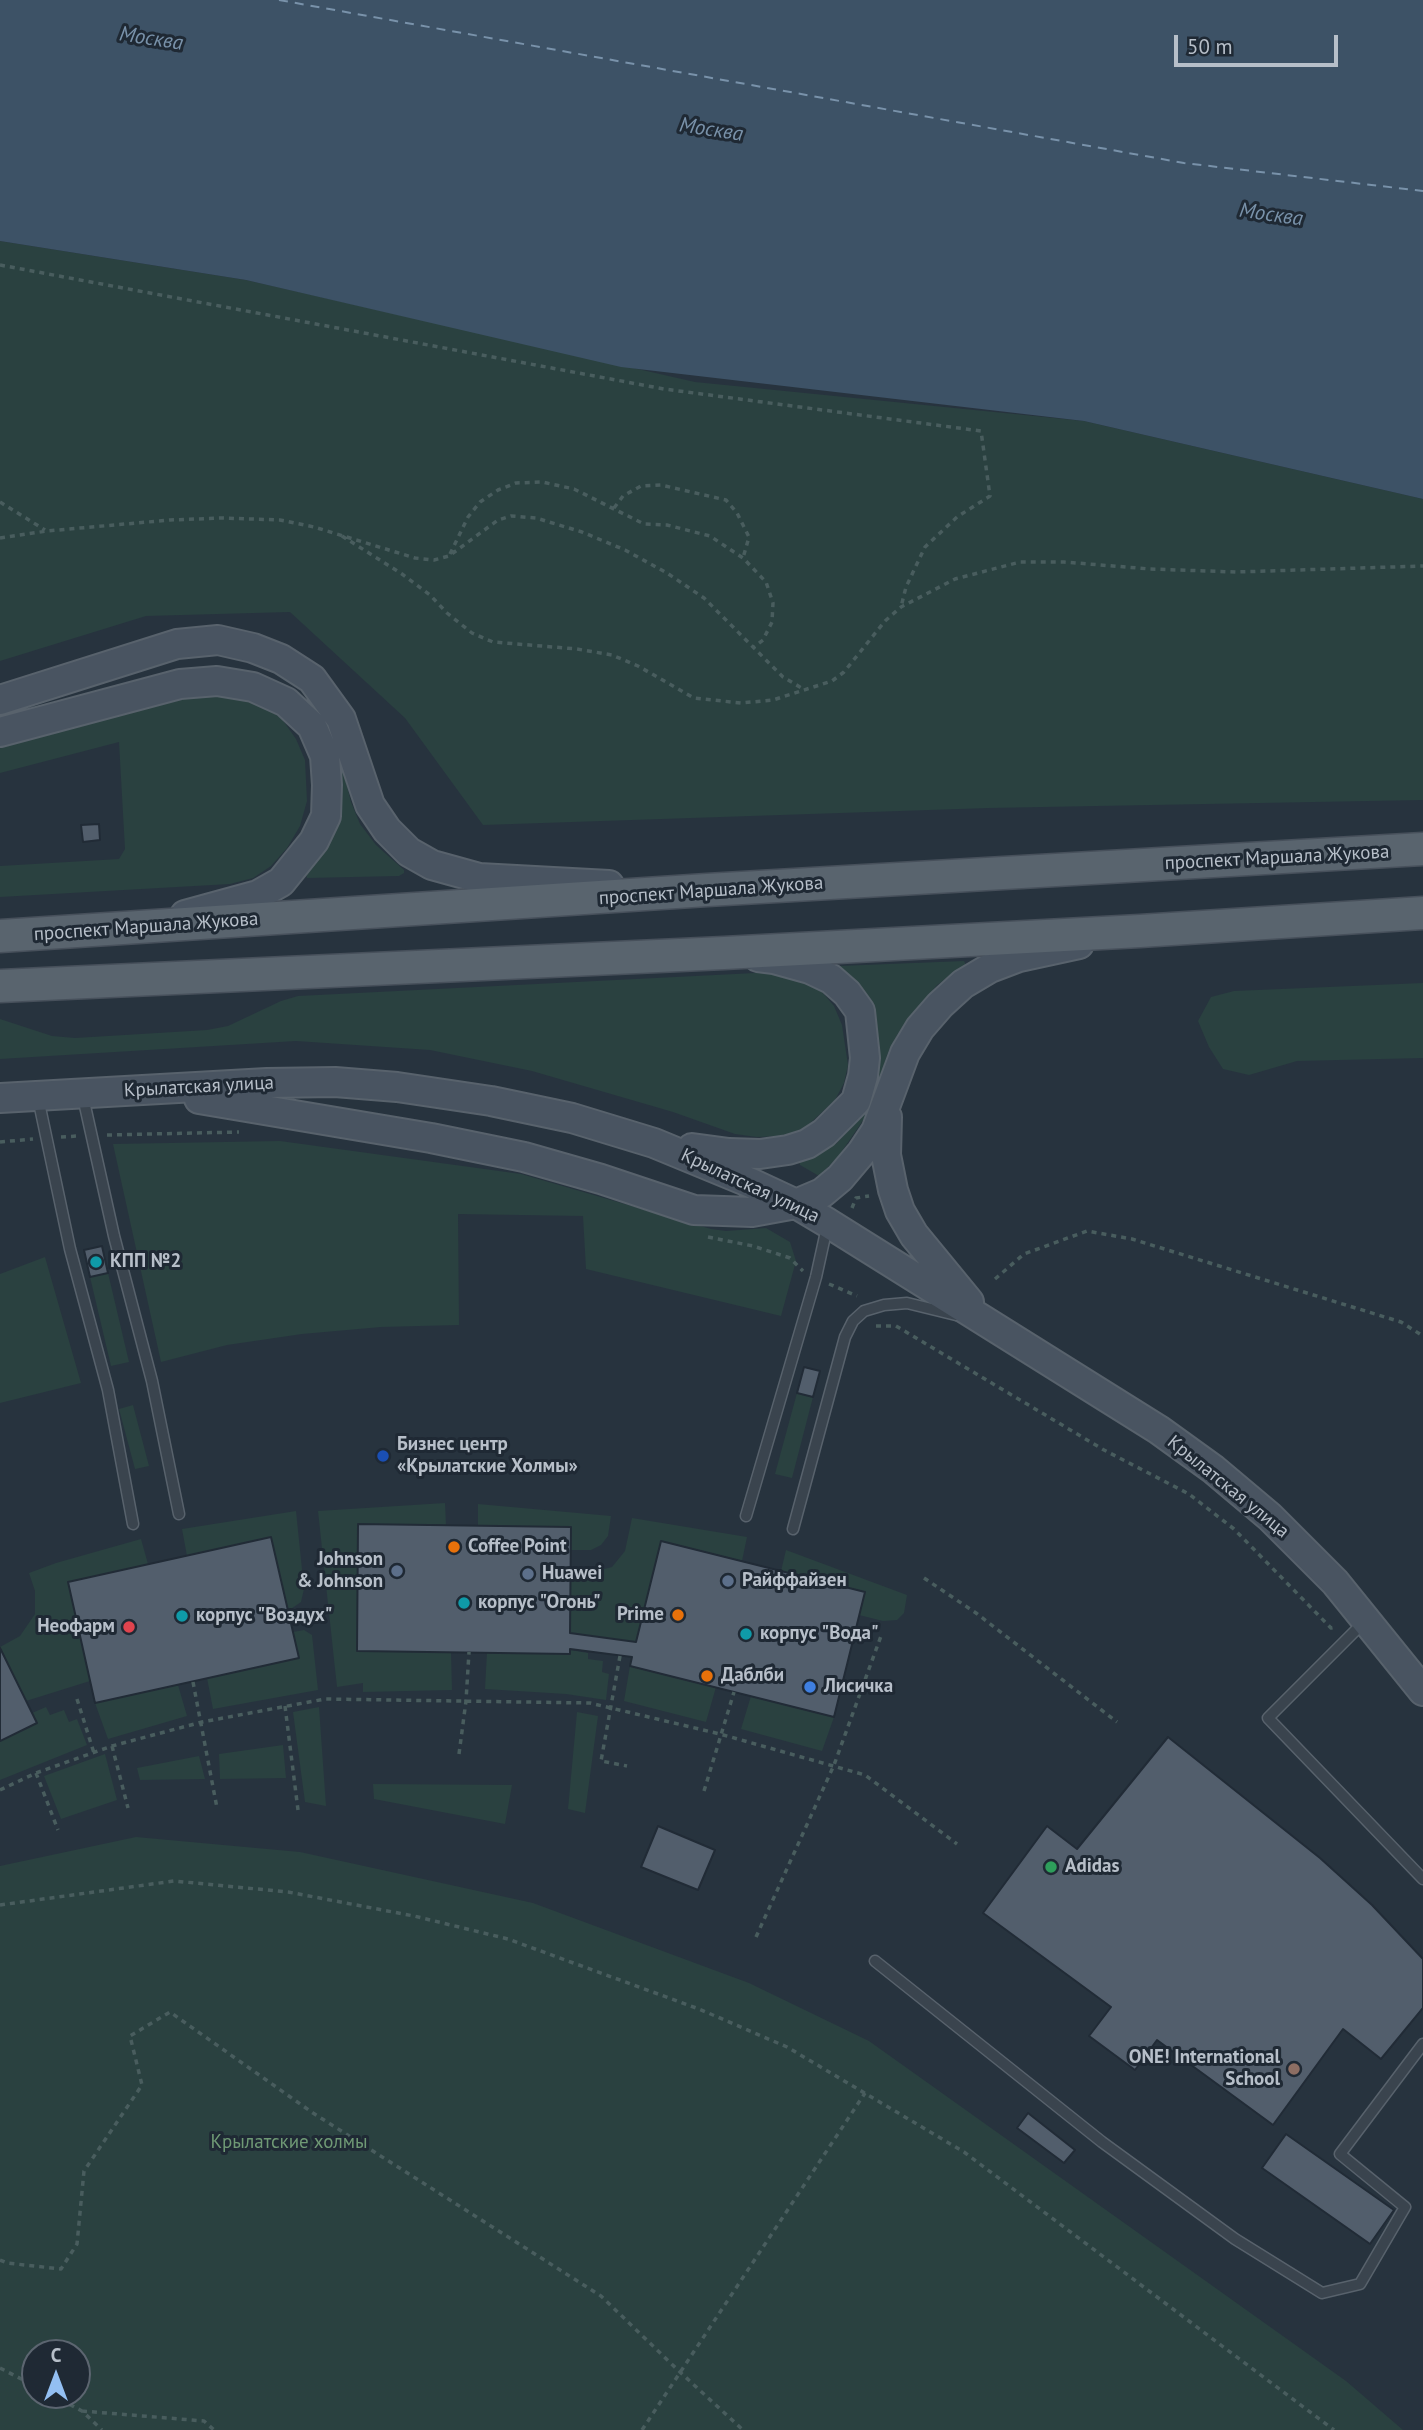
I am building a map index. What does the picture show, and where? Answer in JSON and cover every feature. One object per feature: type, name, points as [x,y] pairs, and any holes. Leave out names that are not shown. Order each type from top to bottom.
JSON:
[{"type":"main road","points":[[0,700],[177,644],[218,640],[253,648],[281,659],[312,679],[341,719],[370,805],[387,830],[409,852],[432,865],[479,878],[707,890]]},
{"type":"main road","points":[[0,732],[180,684],[217,681],[253,687],[286,702],[312,726],[325,756],[326,816],[314,841],[281,882],[258,895],[127,929]]},
{"type":"main road","name":"проспект Маршала Жукова","points":[[0,936],[707,890],[1423,849]]},
{"type":"main road","points":[[0,986],[724,953],[1423,913]]},
{"type":"main road","points":[[132,1089],[237,1104],[431,1138],[524,1157],[694,1210],[752,1212],[796,1205],[822,1193],[840,1178],[876,1131],[905,1053],[920,1028],[963,984],[990,968],[1020,957],[1140,931]]},
{"type":"main road","points":[[654,1143],[729,1153],[760,1154],[788,1150],[807,1144],[824,1133],[856,1101],[863,1076],[864,1036],[860,1011],[847,993],[831,979],[810,969],[774,959],[724,953]]},
{"type":"main road","name":"Крылатская улица","points":[[0,1098],[132,1089],[335,1082],[397,1087],[492,1101],[572,1118],[654,1143],[796,1205],[828,1223],[1158,1430],[1213,1469],[1279,1526],[1335,1582],[1423,1691]]},
{"type":"main road","points":[[889,1101],[885,1134],[886,1155],[900,1211],[914,1236],[987,1323]]},
{"type":"lane","points":[[82,1093],[114,1236],[152,1381],[179,1514]]},
{"type":"lane","points":[[37,1096],[70,1249],[108,1390],[133,1524]]},
{"type":"lane","points":[[746,1517],[816,1277],[828,1223]]},
{"type":"lane","points":[[793,1529],[845,1337],[853,1321],[864,1311],[884,1305],[907,1303],[987,1323]]},
{"type":"lane","points":[[1366,1620],[1269,1718],[1423,1879]]},
{"type":"lane","points":[[875,1961],[1102,2142],[1235,2239],[1322,2293],[1360,2284],[1405,2207],[1340,2154],[1423,2044]]},
{"type":"path","points":[[0,265],[664,389],[981,431],[990,496],[957,517],[925,547],[906,587],[901,607]]},
{"type":"path","points":[[449,556],[468,517],[480,502],[498,491],[516,483],[542,482],[574,489],[643,524],[667,525],[710,536],[743,558],[766,582],[773,603],[772,622],[763,640],[754,647]]},
{"type":"path","points":[[614,508],[623,496],[642,486],[661,485],[726,500],[737,513],[749,537],[743,558]]},
{"type":"path","points":[[0,502],[47,531]]},
{"type":"path","points":[[0,538],[47,531],[222,518],[280,520],[314,527],[415,558],[434,560],[449,556],[498,520],[523,516],[548,521],[625,550],[667,572],[704,598],[783,677],[805,690]]},
{"type":"path","points":[[342,536],[411,581],[472,633],[492,642],[577,649],[612,655],[638,666],[694,698],[741,703],[773,700],[832,681],[844,672],[885,621],[901,607],[955,579],[1020,562],[1236,572],[1423,566]]},
{"type":"path","points":[[0,1142],[92,1135],[251,1132]]},
{"type":"path","points":[[995,1279],[1024,1254],[1087,1231],[1132,1239],[1401,1322],[1423,1336]]},
{"type":"path","points":[[701,1234],[790,1258],[800,1270],[857,1296],[870,1326],[896,1326],[1104,1450],[1189,1494],[1234,1529],[1331,1628],[1366,1620]]},
{"type":"path","points":[[924,1578],[976,1614],[1117,1722]]},
{"type":"path","points":[[756,1937],[834,1765],[881,1636]]},
{"type":"path","points":[[459,1754],[469,1652]]},
{"type":"path","points":[[620,1656],[601,1761],[628,1766]]},
{"type":"path","points":[[192,1682],[217,1808]]},
{"type":"path","points":[[704,1791],[733,1692]]},
{"type":"path","points":[[77,1699],[94,1753]]},
{"type":"path","points":[[0,1790],[36,1773],[112,1746],[202,1722],[325,1699],[590,1703],[720,1734],[864,1774],[957,1844]]},
{"type":"path","points":[[285,1706],[298,1810]]},
{"type":"path","points":[[112,1746],[128,1808]]},
{"type":"path","points":[[36,1773],[58,1830]]},
{"type":"path","points":[[0,1905],[174,1881],[288,1892],[414,1916],[508,1939],[699,2008],[787,2047],[964,2152],[1334,2430]]},
{"type":"path","points":[[0,2259],[7,2263],[61,2269],[77,2244],[84,2171],[142,2085],[130,2036],[170,2012],[313,2113],[601,2296],[743,2430]]},
{"type":"path","points":[[642,2430],[865,2093]]},
{"type":"path","points":[[0,2368],[21,2379]]},
{"type":"path","points":[[82,2410],[102,2430]]},
{"type":"path","points":[[82,2410],[204,2421],[214,2430]]},
{"type":"green space","points":[[0,241],[246,280],[695,382],[1084,421],[1423,499],[1423,800],[989,808],[483,825],[405,718],[290,612],[146,616],[0,661]]},
{"type":"green space","points":[[218,693],[245,697],[282,719],[296,739],[305,760],[307,801],[300,826],[287,848],[271,866],[253,878],[230,884],[0,897],[0,866],[119,859],[125,849],[119,742],[0,773],[0,740],[183,696]]},
{"type":"green space","points":[[341,768],[360,824],[376,845],[404,870],[399,876],[307,878],[306,874]]},
{"type":"green space","points":[[964,961],[966,965],[937,985],[897,1035],[887,1055],[866,1116],[838,1157],[819,1176],[800,1165],[799,1161],[836,1144],[868,1097],[839,966]]},
{"type":"green space","points":[[775,972],[808,983],[822,992],[834,1006],[842,1025],[848,1065],[844,1083],[835,1100],[805,1128],[784,1136],[757,1137],[735,1134],[673,1112],[532,1071],[430,1050],[296,1041],[0,1059],[0,1019],[52,1036],[75,1038],[207,1030],[228,1026],[281,1001],[298,996]]},
{"type":"green space","points":[[1423,983],[1423,1058],[1297,1061],[1249,1075],[1223,1069],[1209,1047],[1198,1021],[1211,997],[1234,991]]},
{"type":"green space","points":[[280,1141],[521,1174],[711,1229],[726,1231],[766,1228],[790,1242],[796,1261],[781,1316],[586,1269],[583,1216],[458,1214],[459,1325],[381,1327],[302,1334],[227,1345],[161,1362],[113,1144]]},
{"type":"green space","points":[[45,1257],[81,1383],[0,1403],[0,1274]]},
{"type":"green space","points":[[108,1273],[129,1362],[111,1366],[90,1277]]},
{"type":"green space","points":[[797,1393],[813,1397],[792,1478],[775,1474]]},
{"type":"green space","points":[[133,1405],[149,1466],[135,1469],[119,1409]]},
{"type":"green space","points":[[445,1503],[446,1525],[358,1524],[357,1651],[451,1652],[452,1690],[363,1692],[363,1683],[337,1687],[318,1511]]},
{"type":"green space","points":[[478,1504],[611,1516],[608,1536],[601,1545],[591,1550],[571,1550],[571,1527],[478,1526]]},
{"type":"green space","points":[[296,1511],[304,1589],[301,1602],[288,1611],[187,1556],[182,1529]]},
{"type":"green space","points":[[632,1518],[747,1537],[742,1561],[661,1541],[636,1642],[570,1633],[571,1572],[593,1572],[612,1567],[625,1551]]},
{"type":"green space","points":[[141,1539],[148,1564],[68,1582],[90,1681],[26,1701],[0,1647],[20,1636],[35,1614],[35,1591],[29,1573]]},
{"type":"green space","points":[[786,1550],[907,1595],[904,1613],[897,1620],[883,1621],[859,1615],[865,1592],[781,1571]]},
{"type":"green space","points":[[304,1630],[312,1635],[318,1690],[213,1709],[207,1678],[293,1632]]},
{"type":"green space","points":[[570,1650],[588,1653],[588,1659],[603,1661],[602,1672],[609,1674],[606,1700],[566,1694],[485,1689],[487,1652]]},
{"type":"green space","points":[[630,1666],[716,1687],[706,1722],[624,1701]]},
{"type":"green space","points":[[178,1685],[187,1716],[108,1739],[95,1703]]},
{"type":"green space","points":[[751,1696],[834,1717],[822,1751],[741,1729]]},
{"type":"green space","points":[[46,1707],[50,1715],[64,1710],[69,1722],[77,1719],[87,1745],[0,1780],[0,1741],[32,1713]]},
{"type":"green space","points":[[319,1707],[326,1806],[305,1802],[293,1712]]},
{"type":"green space","points":[[577,1712],[598,1716],[585,1813],[568,1809]]},
{"type":"green space","points":[[283,1745],[286,1778],[220,1779],[219,1754]]},
{"type":"green space","points":[[105,1754],[117,1800],[61,1819],[44,1776]]},
{"type":"green space","points":[[199,1756],[205,1779],[140,1780],[137,1768]]},
{"type":"green space","points":[[373,1784],[512,1785],[505,1824],[374,1799]]},
{"type":"green space","name":"Крылатские холмы","points":[[136,1837],[300,1852],[533,1903],[749,1983],[869,2041],[1346,2381],[1403,2430],[0,2430],[0,1866]]},
{"type":"water","name":"Москва","points":[[0,0],[1423,0],[1423,499],[1084,421],[621,367],[246,280],[0,241]]},
{"type":"building","points":[[99,824],[100,840],[83,842],[81,825]]},
{"type":"building","name":"КПП №2","points":[[102,1246],[108,1273],[90,1277],[84,1250]]},
{"type":"building","points":[[804,1367],[820,1371],[813,1397],[797,1393]]},
{"type":"building","points":[[358,1524],[571,1527],[570,1633],[636,1642],[661,1541],[865,1592],[834,1717],[630,1666],[632,1657],[570,1649],[570,1654],[357,1651]]},
{"type":"building","name":"корпус \"Воздух\"","points":[[271,1537],[299,1658],[95,1703],[68,1582]]},
{"type":"building","points":[[0,1648],[37,1723],[0,1741]]},
{"type":"building","points":[[1168,1737],[1320,1858],[1372,1905],[1423,1959],[1423,2008],[1381,2059],[1343,2029],[1273,2125],[1157,2040],[1135,2070],[1089,2036],[1111,2007],[983,1913],[1047,1826],[1077,1849]]},
{"type":"building","points":[[658,1826],[715,1850],[698,1890],[641,1867]]},
{"type":"building","points":[[1028,2113],[1075,2150],[1064,2163],[1017,2128]]},
{"type":"building","points":[[1286,2134],[1394,2210],[1370,2244],[1262,2168]]},
{"type":"ferry route","points":[[279,0],[1184,163],[1423,191]]},
{"type":"place","name":"КПП №2","points":[[96,1262]]},
{"type":"place","name":"Бизнес центр «Крылатские Холмы»","points":[[383,1456]]},
{"type":"place","name":"Coffee Point","points":[[454,1547]]},
{"type":"place","name":"Johnson & Johnson","points":[[397,1571]]},
{"type":"place","name":"Huawei","points":[[528,1574]]},
{"type":"place","name":"Райффайзен","points":[[728,1581]]},
{"type":"place","name":"корпус \"Огонь\"","points":[[464,1603]]},
{"type":"place","name":"Prime","points":[[678,1615]]},
{"type":"place","name":"корпус \"Воздух\"","points":[[182,1616]]},
{"type":"place","name":"Неофарм","points":[[129,1627]]},
{"type":"place","name":"корпус \"Вода\"","points":[[746,1634]]},
{"type":"place","name":"Даблби","points":[[707,1676]]},
{"type":"place","name":"Лисичка","points":[[810,1687]]},
{"type":"place","name":"Adidas","points":[[1051,1867]]},
{"type":"place","name":"ONE! International School","points":[[1294,2069]]}]
